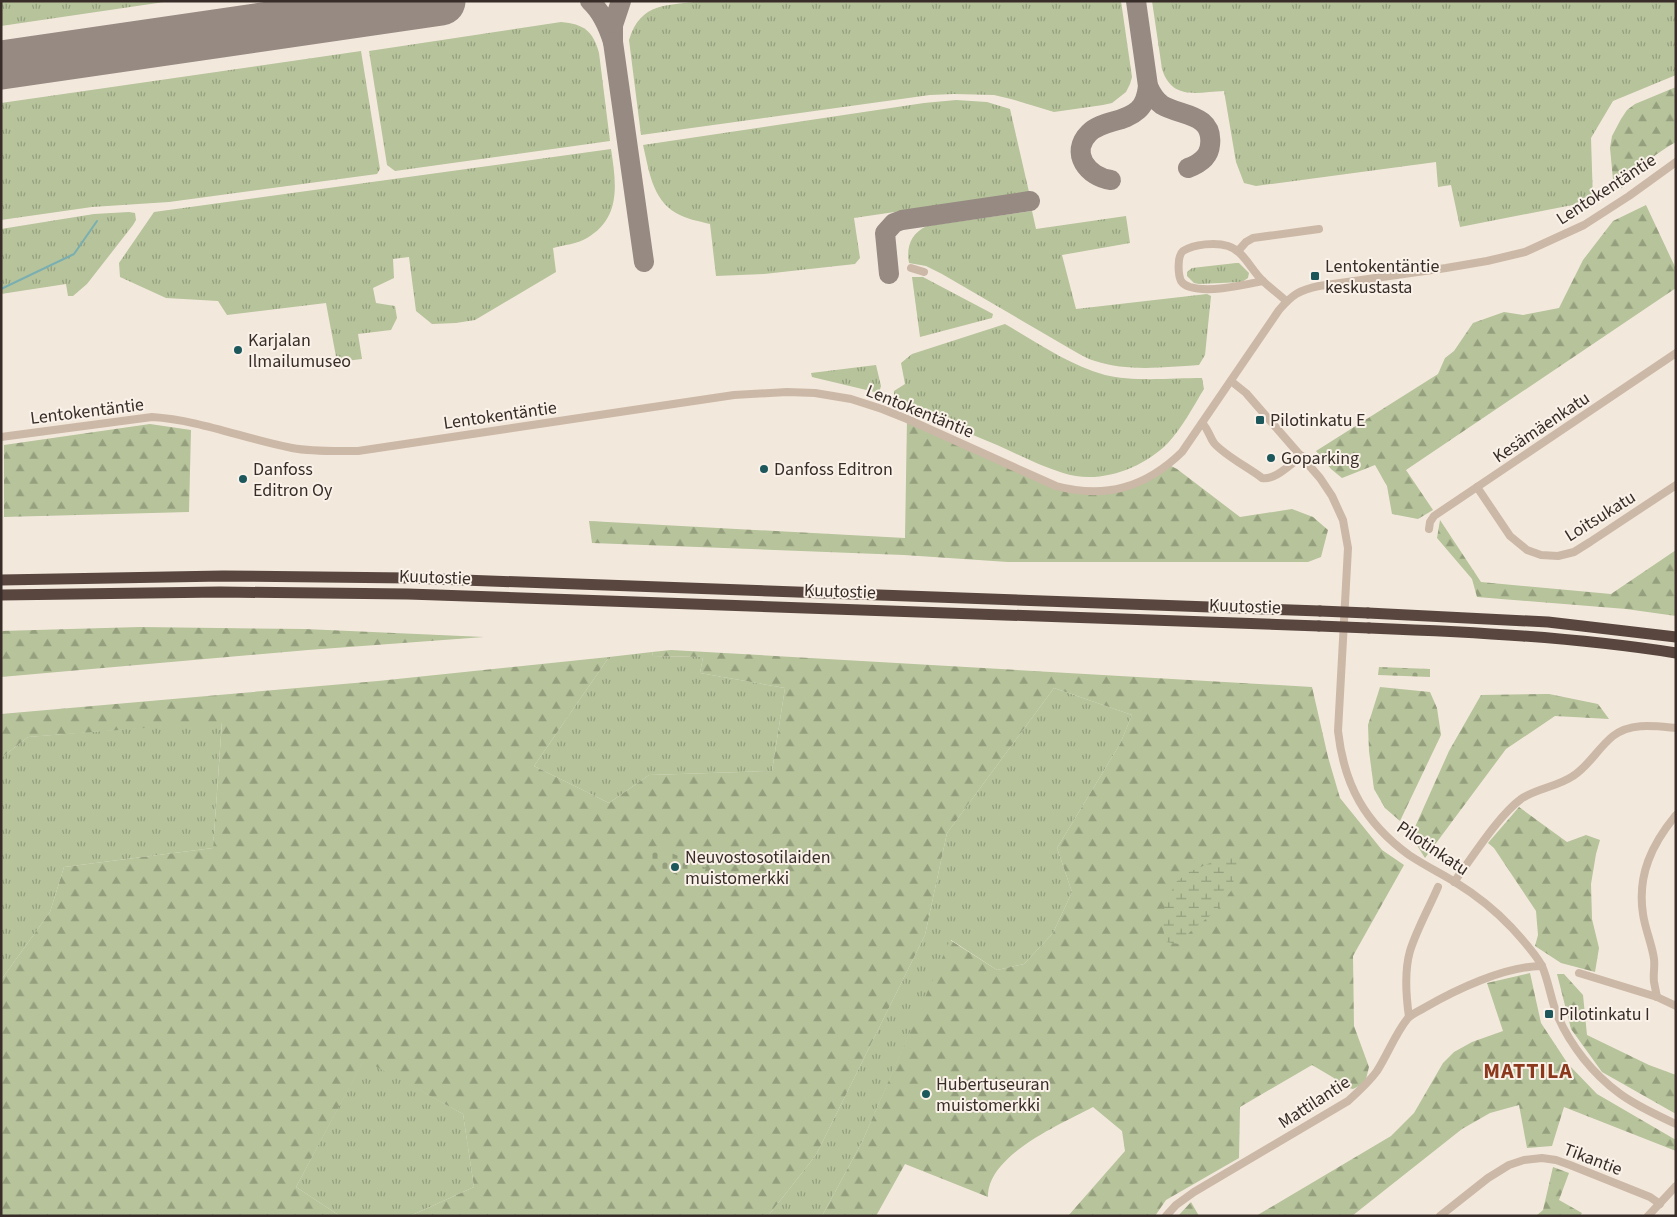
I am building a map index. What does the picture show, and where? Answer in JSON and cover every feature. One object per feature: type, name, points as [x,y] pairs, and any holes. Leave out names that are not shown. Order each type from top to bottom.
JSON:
[{"type":"highway","name":"Kuutostie","points":[[1,580],[222,576],[399,578],[1368,612],[1548,622],[1672,636]]},
{"type":"highway","name":"Kuutostie","points":[[1,595],[220,592],[408,594],[1480,632],[1676,653]]},
{"type":"street","name":"Lentokentäntie","points":[[1,437],[152,417],[175,418],[292,448],[321,452],[358,451],[734,395],[777,392],[815,393],[851,399],[882,409],[1056,486],[1091,491],[1110,491],[1143,481],[1169,465],[1182,452],[1279,310],[1297,292],[1313,287],[1487,261],[1525,252],[1584,225],[1676,162]]},
{"type":"street","points":[[1238,251],[1246,242],[1253,238],[1318,229]]},
{"type":"street","points":[[1263,281],[1219,288],[1191,288],[1184,285],[1180,280],[1180,255],[1182,252],[1197,246],[1217,244],[1229,246],[1238,251],[1263,281],[1286,301]]},
{"type":"street","points":[[911,268],[924,272]]},
{"type":"street","name":"Kesämäenkatu","points":[[1429,529],[1430,522],[1434,516],[1676,353]]},
{"type":"street","name":"Pilotinkatu","points":[[1231,381],[1246,393],[1320,478],[1332,496],[1343,520],[1348,548],[1338,731],[1340,754],[1347,777],[1366,814],[1390,840],[1410,856],[1487,904],[1511,927],[1542,966],[1557,1016],[1572,1043],[1594,1071],[1620,1094],[1676,1124]]},
{"type":"street","points":[[1202,423],[1208,429],[1213,442],[1220,449],[1262,478],[1273,477],[1302,456]]},
{"type":"street","name":"Loitsukatu","points":[[1477,487],[1510,536],[1527,550],[1541,555],[1558,556],[1574,552],[1676,485]]},
{"type":"street","points":[[1454,882],[1511,807],[1523,798],[1562,783],[1575,775],[1614,735],[1627,729],[1643,726],[1676,728]]},
{"type":"street","points":[[1657,997],[1654,981],[1654,959],[1641,899],[1648,861],[1653,847],[1676,815]]},
{"type":"street","points":[[1409,1017],[1406,975],[1410,952],[1438,887]]},
{"type":"street","name":"Mattilantie","points":[[1166,1216],[1194,1192],[1348,1101],[1376,1072],[1395,1037],[1409,1017],[1447,994],[1481,980],[1519,969],[1542,966]]},
{"type":"street","points":[[1579,973],[1657,997],[1676,1006]]},
{"type":"street","name":"Tikantie","points":[[1440,1216],[1488,1178],[1509,1165],[1524,1160],[1542,1158],[1570,1165],[1650,1197],[1660,1204]]},
{"type":"street","points":[[1648,1216],[1676,1186]]},
{"type":"green space","points":[[1,1],[171,1],[1,26]]},
{"type":"green space","points":[[702,1],[1121,1],[1132,77],[1126,92],[1112,103],[1054,112],[994,95],[930,95],[641,135],[629,40],[634,27],[648,12],[657,8]]},
{"type":"green space","points":[[1152,1],[1676,1],[1676,75],[1613,101],[1591,138],[1593,201],[1460,227],[1451,185],[1438,187],[1436,162],[1256,186],[1244,183],[1236,162],[1224,91],[1187,92],[1172,86],[1166,79],[1162,69]]},
{"type":"green space","points":[[561,22],[582,27],[590,34],[597,45],[610,141],[395,171],[387,165],[369,51]]},
{"type":"green space","points":[[361,51],[380,169],[377,174],[169,202],[92,207],[1,220],[1,103]]},
{"type":"green space","points":[[1676,87],[1676,142],[1651,159],[1623,187],[1614,190],[1610,148],[1612,136],[1621,119],[1627,110],[1635,104]]},
{"type":"green space","points":[[956,100],[987,102],[1010,109],[1029,192],[854,218],[860,258],[855,264],[764,274],[716,276],[710,224],[692,220],[676,213],[662,200],[653,183],[643,145],[924,103]]},
{"type":"green space","points":[[611,149],[615,186],[611,210],[598,230],[587,238],[553,248],[556,272],[475,320],[432,324],[416,311],[409,257],[393,259],[394,278],[373,288],[376,303],[395,306],[397,318],[391,330],[358,334],[362,359],[337,362],[326,303],[227,315],[218,301],[166,298],[120,277],[119,263],[154,212]]},
{"type":"green space","points":[[1646,205],[1676,269],[1676,288],[1406,470],[1433,510],[1418,519],[1392,514],[1387,486],[1375,465],[1342,478],[1331,469],[1316,451],[1438,374],[1445,358],[1454,351],[1473,323],[1504,312],[1523,315],[1559,308],[1583,260],[1613,221]]},
{"type":"green space","points":[[1032,211],[1036,229],[1126,216],[1130,243],[1062,255],[1076,309],[1207,294],[1211,296],[1205,355],[1199,365],[1134,368],[1092,360],[942,274],[926,266],[909,263],[908,251],[911,241],[917,232],[927,226]]},
{"type":"green space","points":[[135,213],[136,220],[133,225],[87,284],[73,296],[68,296],[66,284],[1,294],[1,229],[94,214]]},
{"type":"green space","points":[[1239,263],[1249,273],[1248,278],[1242,282],[1199,284],[1194,283],[1187,276],[1187,272],[1192,268]]},
{"type":"green space","points":[[912,277],[923,277],[993,314],[992,318],[920,337]]},
{"type":"green space","points":[[1005,324],[1054,353],[1092,371],[1128,378],[1202,378],[1204,389],[1178,431],[1158,452],[1133,467],[1105,476],[1091,477],[1063,473],[1046,467],[931,417],[894,397],[894,391],[905,384],[901,363],[912,354]]},
{"type":"green space","points":[[876,365],[881,386],[879,393],[812,377],[811,373]]},
{"type":"green space","points":[[907,419],[1056,486],[1110,491],[1169,465],[1240,517],[1292,509],[1313,517],[1328,530],[1321,557],[1308,562],[1008,562],[904,555],[592,543],[589,521],[905,538]]},
{"type":"green space","points":[[150,424],[191,430],[189,512],[4,517],[4,445]]},
{"type":"green space","points":[[1440,520],[1481,582],[1611,594],[1676,550],[1676,616],[1626,609],[1477,597],[1472,579],[1437,538]]},
{"type":"green space","points":[[140,627],[305,629],[484,637],[308,650],[1,677],[1,631]]},
{"type":"green space","points":[[671,650],[1312,687],[1328,757],[1340,798],[1382,850],[1404,865],[1353,956],[1354,1026],[1369,1067],[1365,1083],[1353,1089],[1340,1086],[1334,1078],[1312,1065],[1240,1107],[1239,1158],[1166,1200],[1155,1216],[1068,1216],[1125,1151],[1122,1131],[1093,1107],[1045,1132],[1012,1155],[999,1168],[991,1182],[988,1197],[905,1164],[876,1216],[822,1216],[862,1142],[950,940],[997,970],[1024,964],[1053,933],[1072,892],[1057,848],[1120,744],[1132,715],[1054,688],[947,833],[925,935],[816,1155],[768,1216],[410,1216],[474,1187],[463,1114],[364,1060],[296,1187],[340,1216],[1,1216],[1,980],[50,912],[64,867],[213,848],[222,722],[28,737],[1,758],[1,714],[378,681],[609,657],[534,766],[609,803],[649,775],[772,771],[785,688],[700,673],[703,657],[653,656],[652,652]]},
{"type":"green space","points":[[652,652],[653,656],[703,657],[700,673],[785,688],[772,771],[649,775],[609,803],[534,766],[609,657]]},
{"type":"green space","points":[[1379,667],[1430,669],[1430,677],[1378,675]]},
{"type":"green space","points":[[1380,687],[1430,692],[1437,708],[1441,735],[1400,821],[1385,808],[1374,789],[1368,725]]},
{"type":"green space","points":[[1054,688],[1132,715],[1120,744],[1057,848],[1072,892],[1053,933],[1024,964],[997,970],[951,940],[862,1142],[822,1216],[768,1216],[816,1155],[925,935],[947,833]]},
{"type":"green space","points":[[1549,694],[1598,704],[1609,719],[1555,716],[1506,749],[1425,858],[1411,836],[1449,751],[1481,695]]},
{"type":"green space","points":[[222,721],[213,848],[64,867],[50,912],[1,980],[1,758],[28,737]]},
{"type":"green space","points":[[1519,807],[1567,842],[1586,835],[1600,840],[1591,884],[1592,919],[1599,948],[1595,972],[1561,963],[1535,946],[1538,935],[1536,911],[1494,848],[1488,843]]},
{"type":"green space","points":[[655,846],[706,868],[700,885],[647,862]]},
{"type":"green space","points":[[1231,854],[1238,863],[1231,891],[1217,910],[1190,932],[1179,944],[1166,942],[1161,920],[1167,900],[1176,882],[1189,872]]},
{"type":"green space","points":[[1530,973],[1541,1023],[1568,1064],[1597,1094],[1676,1140],[1676,1151],[1564,1107],[1552,1146],[1527,1148],[1519,1105],[1490,1113],[1462,1129],[1352,1216],[1256,1216],[1391,1136],[1414,1113],[1443,1063],[1454,1052],[1472,1042],[1503,1031],[1487,983]]},
{"type":"green space","points":[[1557,974],[1564,974],[1583,995],[1587,1035],[1649,1065],[1676,1075],[1676,1114],[1602,1072],[1571,1029]]},
{"type":"green space","points":[[364,1059],[463,1114],[474,1187],[410,1216],[340,1216],[296,1187]]},
{"type":"green space","points":[[1553,1167],[1569,1173],[1559,1200],[1582,1213],[1580,1216],[1536,1216],[1543,1210]]},
{"type":"green space","points":[[1191,1202],[1199,1216],[1178,1216]]},
{"type":"waterway","points":[[1,289],[74,254],[97,221]]},
{"type":"taxiway","points":[[590,1],[604,20],[613,42],[613,25],[621,1]]},
{"type":"taxiway","points":[[1136,1],[1150,91],[1162,105],[1201,121],[1207,127],[1210,135],[1208,154],[1200,162],[1188,168]]},
{"type":"taxiway","points":[[613,42],[644,262]]},
{"type":"taxiway","points":[[1111,180],[1095,174],[1084,163],[1081,156],[1083,141],[1094,129],[1126,117],[1138,110],[1145,99],[1148,86]]},
{"type":"taxiway","points":[[889,274],[885,233],[894,223],[902,220],[1030,201]]},
{"type":"runway","points":[[1,65],[441,1]]},
{"type":"place","name":"Lentokentäntie keskustasta","points":[[1315,276]]},
{"type":"place","name":"Karjalan Ilmailumuseo","points":[[238,350]]},
{"type":"place","name":"Pilotinkatu E","points":[[1260,420]]},
{"type":"place","name":"Goparking","points":[[1271,458]]},
{"type":"place","name":"Danfoss Editron","points":[[764,469]]},
{"type":"place","name":"Danfoss Editron Oy","points":[[243,479]]},
{"type":"place","name":"Neuvostosotilaiden muistomerkki","points":[[675,867]]},
{"type":"place","name":"Pilotinkatu I","points":[[1549,1014]]},
{"type":"place","name":"Hubertuseuran muistomerkki","points":[[926,1094]]},
{"type":"district","name":"MATTILA","points":[[1528,1070]]}]
